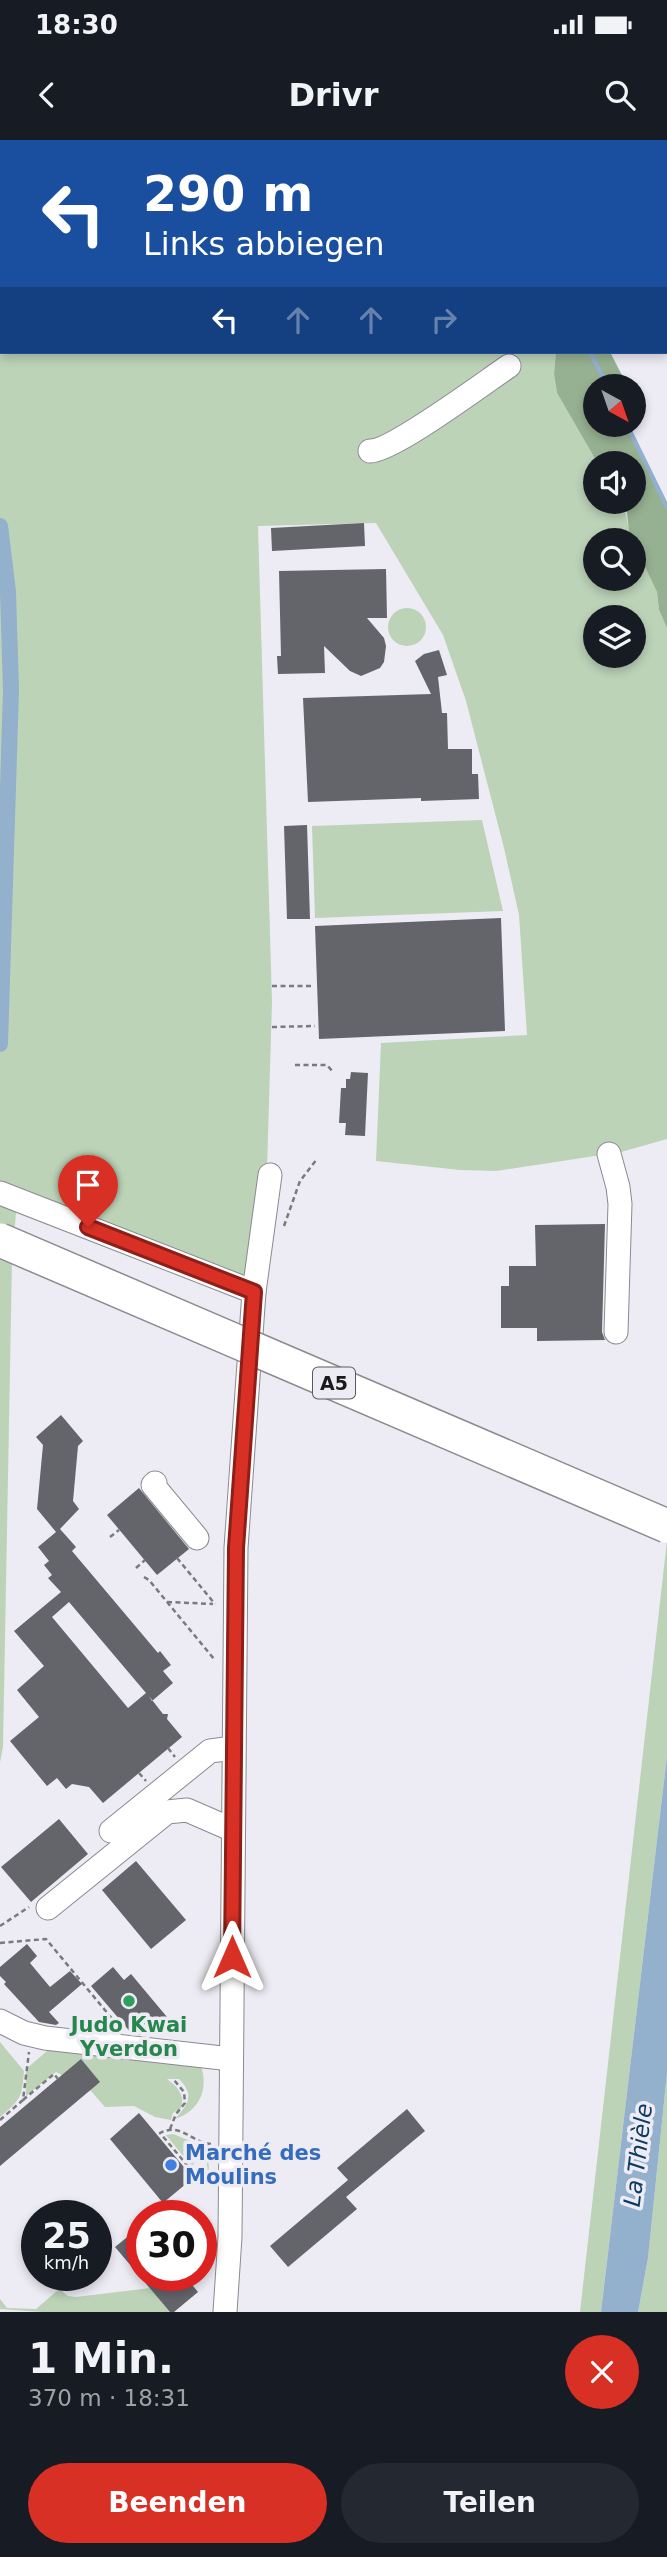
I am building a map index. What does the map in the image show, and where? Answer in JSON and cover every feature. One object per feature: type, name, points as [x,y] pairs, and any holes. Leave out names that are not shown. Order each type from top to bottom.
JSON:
[{"type":"highway","name":"A5","points":[[4,1202],[667,1501]]},
{"type":"highway","name":"A5","points":[[0,1240],[667,1526]]},
{"type":"street","points":[[370,452],[384,449],[414,431],[509,366]]},
{"type":"street","points":[[610,1154],[620,1205],[616,1332]]},
{"type":"street","points":[[225,2312],[230,2238],[236,1548],[254,1292],[271,1175]]},
{"type":"street","points":[[4,1202],[254,1292]]},
{"type":"street","points":[[156,1483],[153,1485],[197,1538]]},
{"type":"street","points":[[214,1700],[234,1713]]},
{"type":"street","points":[[111,1831],[210,1751],[233,1748]]},
{"type":"street","points":[[48,1908],[167,1812],[187,1810],[233,1830]]},
{"type":"street","points":[[0,2021],[33,2035],[232,2059]]},
{"type":"path","points":[[272,986],[314,986]]},
{"type":"path","points":[[272,1027],[315,1026]]},
{"type":"path","points":[[295,1065],[327,1065],[333,1072]]},
{"type":"path","points":[[280,1233],[300,1181],[317,1159]]},
{"type":"path","points":[[110,1537],[119,1530]]},
{"type":"path","points":[[167,1602],[215,1604],[177,1558]]},
{"type":"path","points":[[136,1568],[145,1560]]},
{"type":"path","points":[[144,1577],[214,1659]]},
{"type":"path","points":[[168,1748],[175,1756]]},
{"type":"path","points":[[139,1773],[145,1780]]},
{"type":"path","points":[[0,1926],[33,1903],[48,1908]]},
{"type":"path","points":[[0,1943],[46,1939],[129,2039],[132,2047]]},
{"type":"path","points":[[24,2099],[25,2070],[33,2035]]},
{"type":"path","points":[[0,2120],[54,2074],[58,2079]]},
{"type":"path","points":[[170,2129],[176,2114],[185,2103],[184,2092],[174,2081]]},
{"type":"path","points":[[24,2099],[30,2102]]},
{"type":"path","points":[[197,2181],[192,2171],[160,2133],[170,2129],[180,2130],[204,2143],[212,2144]]},
{"type":"green space","points":[[0,354],[556,354],[554,374],[557,393],[590,451],[583,451],[583,514],[626,514],[629,528],[583,528],[583,591],[646,591],[646,568],[657,592],[659,610],[667,628],[667,1139],[621,1152],[496,1171],[376,1161],[381,1043],[527,1035],[519,915],[466,701],[443,635],[376,523],[258,526],[272,1002],[267,1169],[254,1292],[17,1200],[12,1261],[3,1747],[0,1762]]},
{"type":"green space","points":[[556,354],[611,354],[621,374],[583,374],[583,438],[633,438],[640,451],[590,451],[557,393],[554,374]]},
{"type":"green space","points":[[646,464],[667,507],[667,628],[659,610],[657,592],[646,569],[646,528],[629,528],[627,514],[646,514]]},
{"type":"green space","points":[[407,608],[420,614],[426,627],[420,640],[407,646],[394,640],[388,627],[394,614]]},
{"type":"green space","points":[[482,820],[503,911],[315,918],[312,826]]},
{"type":"green space","points":[[667,1540],[667,1756],[601,2312],[580,2312]]},
{"type":"green space","points":[[0,2042],[24,2071],[19,2098],[0,2117]]},
{"type":"green space","points":[[54,2045],[201,2066],[203,2091],[190,2111],[175,2119],[186,2105],[187,2090],[179,2079],[167,2079],[176,2087],[182,2098],[181,2108],[173,2113],[171,2120],[155,2117],[134,2106],[105,2107],[90,2090],[56,2072],[26,2096],[26,2069]]},
{"type":"green space","points":[[667,2073],[667,2312],[638,2312],[648,2258]]},
{"type":"green space","points":[[173,2134],[208,2148],[209,2173],[207,2156],[195,2156],[193,2168],[166,2135]]},
{"type":"green space","points":[[57,2291],[76,2297],[126,2291],[152,2291],[170,2312],[42,2312],[0,2309],[0,2299],[7,2308],[36,2309]]},
{"type":"water","name":"La Thièle","points":[[667,1756],[667,2073],[648,2258],[638,2312],[601,2312]]},
{"type":"building","points":[[364,523],[365,546],[272,551],[271,528]]},
{"type":"building","points":[[386,569],[387,618],[367,618],[384,638],[384,662],[380,668],[361,676],[350,671],[324,646],[325,673],[278,674],[277,656],[281,656],[279,571]]},
{"type":"building","points":[[439,650],[447,675],[438,677],[442,713],[447,713],[448,749],[472,749],[472,774],[478,774],[479,799],[308,802],[303,698],[431,694],[415,661],[424,654]]},
{"type":"building","points":[[307,825],[310,919],[287,919],[284,826]]},
{"type":"building","points":[[501,918],[505,1031],[319,1039],[315,926]]},
{"type":"building","points":[[351,1072],[368,1073],[365,1136],[345,1135],[346,1123],[339,1123],[341,1088],[346,1088],[346,1079],[350,1079]]},
{"type":"building","points":[[605,1224],[602,1332],[605,1340],[537,1341],[537,1328],[501,1328],[501,1286],[509,1286],[509,1266],[536,1266],[535,1225]]},
{"type":"building","points":[[61,1415],[83,1441],[78,1446],[73,1501],[79,1509],[60,1529],[76,1547],[72,1551],[171,1665],[163,1671],[173,1683],[153,1701],[163,1714],[168,1714],[167,1719],[182,1737],[103,1803],[89,1787],[72,1784],[66,1789],[57,1778],[47,1786],[10,1741],[39,1717],[17,1690],[44,1666],[14,1631],[61,1592],[48,1578],[52,1575],[44,1565],[49,1561],[38,1547],[56,1532],[37,1509],[43,1445],[36,1437]],"holes":[[[69,1602],[146,1693],[128,1708],[52,1617]]]},
{"type":"building","points":[[139,1488],[189,1549],[157,1575],[107,1515]]},
{"type":"building","points":[[59,1819],[88,1854],[31,1902],[1,1867]]},
{"type":"building","points":[[136,1861],[186,1920],[151,1949],[102,1890]]},
{"type":"building","points":[[27,1944],[37,1956],[30,1963],[50,1987],[70,1971],[82,1984],[49,2012],[59,2023],[56,2025],[39,2022],[4,1984],[6,1982],[0,1976],[0,1967]]},
{"type":"building","name":"Judo Kwai Yverdon","points":[[113,1967],[124,1980],[131,1974],[167,2017],[146,2035],[132,2034],[91,1986]]},
{"type":"building","points":[[81,2059],[100,2082],[0,2166],[0,2127]]},
{"type":"building","points":[[407,2109],[425,2131],[346,2197],[357,2209],[288,2267],[270,2246],[348,2180],[337,2168]]},
{"type":"building","points":[[139,2113],[193,2178],[167,2200],[161,2200],[110,2139]]},
{"type":"building","points":[[126,2238],[126,2260],[115,2247]]},
{"type":"building","points":[[152,2291],[198,2292],[174,2312],[170,2312]]},
{"type":"waterway","points":[[591,354],[601,374]]},
{"type":"waterway","points":[[633,438],[667,507]]},
{"type":"waterway","points":[[0,526],[8,592],[11,690],[0,1044]]},
{"type":"place","name":"Judo Kwai Yverdon","points":[[129,2001]]},
{"type":"place","name":"Marché des Moulins","points":[[171,2165]]},
{"type":"route","points":[[88,1227],[254,1292],[236,1548],[232,1957]]}]
